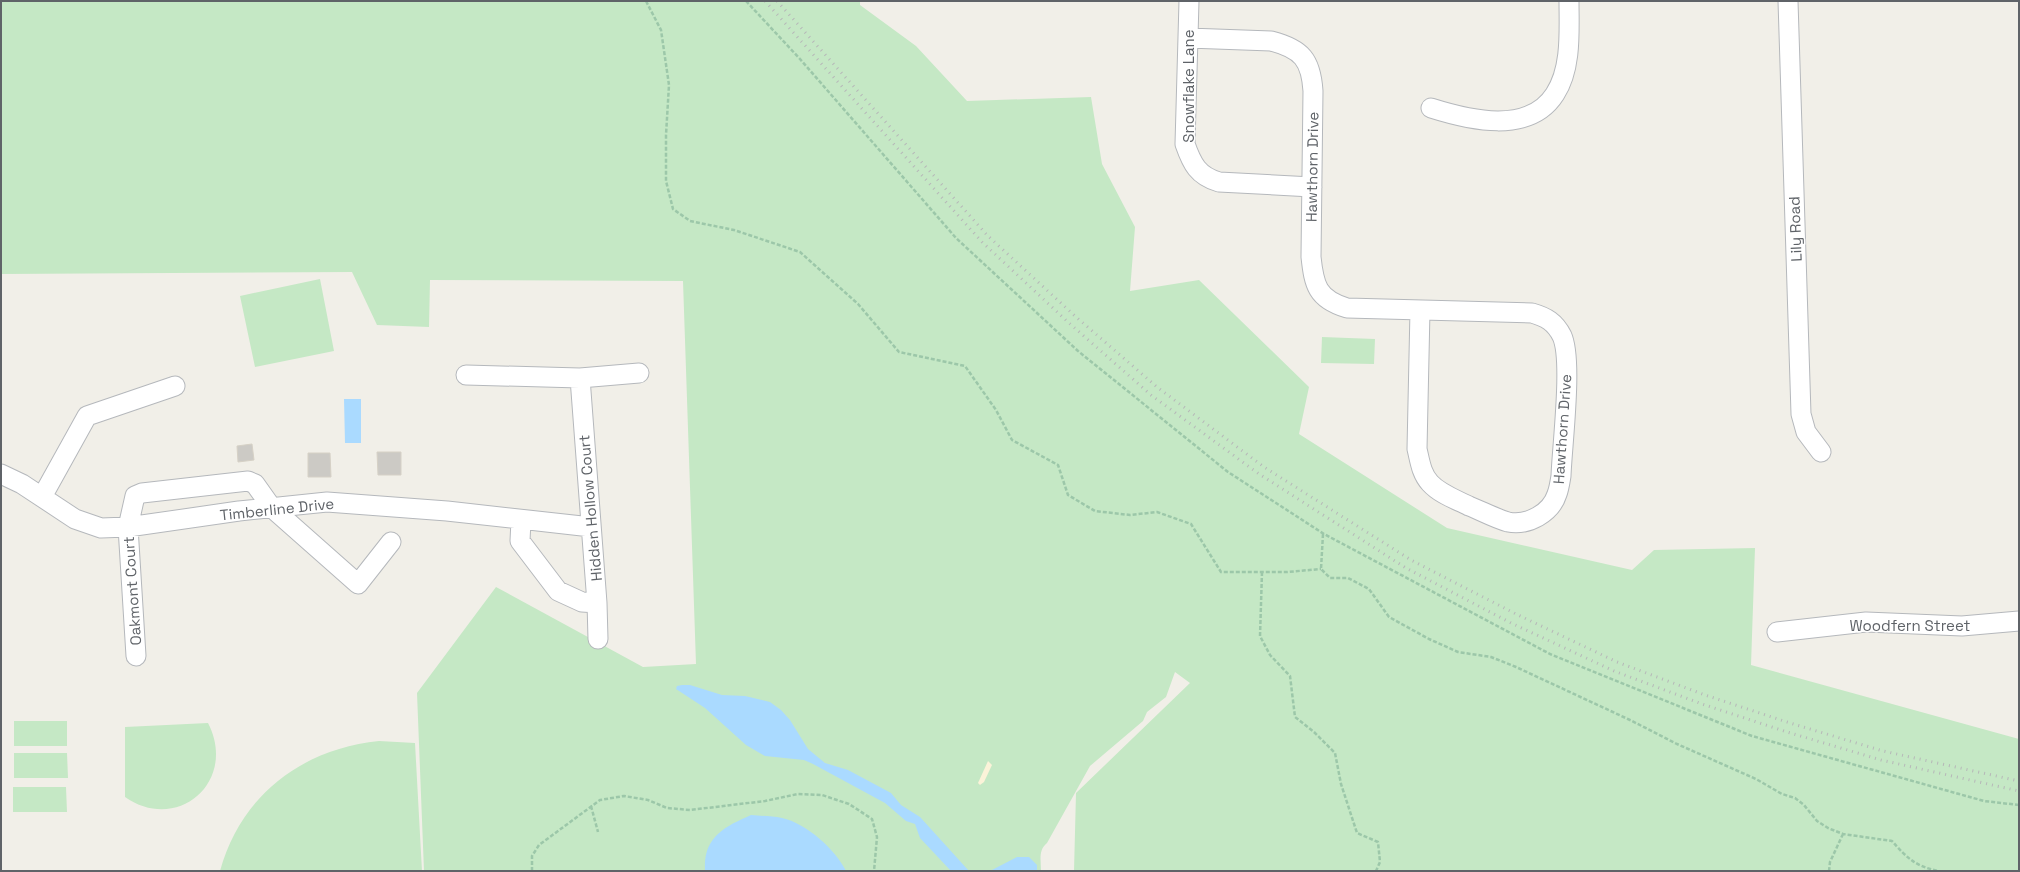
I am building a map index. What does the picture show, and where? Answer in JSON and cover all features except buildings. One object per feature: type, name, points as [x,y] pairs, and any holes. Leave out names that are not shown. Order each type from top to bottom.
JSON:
[{"type":"street","name":"Snowflake Lane","points":[[1189,1],[1186,144],[1190,157],[1197,170],[1207,178],[1219,182],[1312,188]]},
{"type":"street","points":[[1431,108],[1483,121],[1504,121],[1527,116],[1543,108],[1555,94],[1564,70],[1568,40],[1569,1]]},
{"type":"street","name":"Lily Road","points":[[1788,1],[1801,414],[1806,432],[1821,452]]},
{"type":"street","name":"Hawthorn Drive","points":[[1188,38],[1271,41],[1284,44],[1296,50],[1307,61],[1312,75],[1313,92],[1311,257],[1313,277],[1327,301],[1347,308],[1532,313],[1546,317],[1555,325],[1562,337],[1567,361],[1560,476],[1558,494],[1552,505],[1540,515],[1526,522],[1510,522],[1496,518],[1441,493],[1430,483],[1421,470],[1417,449],[1420,310]]},
{"type":"street","points":[[466,375],[580,378],[639,373]]},
{"type":"street","name":"Hidden Hollow Court","points":[[580,378],[597,603],[598,640]]},
{"type":"street","points":[[42,497],[87,416],[175,386]]},
{"type":"street","name":"Timberline Drive","points":[[1,474],[42,497],[76,519],[101,528],[128,527],[326,502],[447,511],[591,527]]},
{"type":"street","name":"Oakmont Court","points":[[136,656],[128,527],[135,496],[163,490],[248,481],[255,484],[272,508]]},
{"type":"street","points":[[272,508],[358,584],[392,542]]},
{"type":"street","points":[[521,520],[520,541],[558,591],[582,602],[597,603]]},
{"type":"street","name":"Woodfern Street","points":[[1777,632],[1866,622],[1962,626],[2019,621]]},
{"type":"path","points":[[646,1],[661,30],[669,85],[666,135],[666,181],[673,209],[690,221],[734,230],[800,252],[858,304],[899,352],[965,366],[996,410],[1012,440],[1058,465],[1068,495],[1095,511],[1130,515],[1157,512],[1191,524],[1221,572],[1287,572],[1321,568]]},
{"type":"path","points":[[746,1],[800,59],[956,238],[1078,351],[1228,472],[1324,534],[1550,654],[1752,736],[1984,801],[2019,805]]},
{"type":"path","points":[[1324,534],[1321,568],[1330,578],[1348,578],[1370,589],[1389,617],[1429,639],[1458,652],[1491,657],[1516,667],[1630,720],[1677,744],[1756,779],[1782,794],[1795,798],[1804,805],[1817,820],[1843,834],[1892,841],[1908,860],[1926,868],[1938,871]]},
{"type":"path","points":[[1262,572],[1260,636],[1270,655],[1290,676],[1295,717],[1314,732],[1335,754],[1341,784],[1358,833],[1378,842],[1380,862],[1376,871]]},
{"type":"path","points":[[532,871],[532,856],[539,845],[600,800],[624,796],[648,800],[667,808],[690,810],[765,801],[798,794],[822,795],[849,804],[872,819],[877,837],[874,871]]},
{"type":"path","points":[[591,806],[598,832]]},
{"type":"path","points":[[1829,871],[1830,862],[1843,834]]},
{"type":"green space","points":[[1,1],[860,1],[860,5],[916,46],[967,101],[1091,97],[1102,164],[1135,227],[1130,291],[1199,280],[1309,387],[1299,434],[1447,528],[1632,570],[1654,550],[1755,548],[1751,665],[2019,739],[2019,871],[1074,871],[1076,793],[1190,683],[1175,672],[1166,697],[1147,712],[1143,721],[1090,766],[1047,843],[1042,849],[1041,871],[424,871],[417,693],[496,587],[643,667],[696,664],[683,281],[430,280],[429,327],[377,325],[352,272],[1,274]]},
{"type":"green space","points":[[320,279],[334,351],[255,367],[240,296]]},
{"type":"green space","points":[[1322,337],[1375,339],[1374,364],[1321,363]]},
{"type":"green space","points":[[14,721],[67,721],[67,746],[14,746]]},
{"type":"green space","points":[[208,723],[215,744],[215,764],[209,782],[198,796],[182,805],[165,809],[145,807],[125,797],[125,727]]},
{"type":"green space","points":[[379,741],[415,743],[422,871],[220,871],[230,844],[243,820],[259,799],[278,780],[300,766],[325,754],[351,746]]},
{"type":"green space","points":[[14,753],[67,753],[68,778],[14,778]]},
{"type":"green space","points":[[13,787],[66,787],[67,812],[13,812]]},
{"type":"sand","points":[[988,761],[992,765],[984,782],[980,785],[978,783]]},
{"type":"water","points":[[344,399],[361,399],[361,443],[345,443]]},
{"type":"water","points":[[690,685],[722,695],[745,696],[770,702],[781,710],[790,720],[808,749],[825,763],[848,770],[891,793],[901,805],[920,817],[969,871],[951,871],[920,838],[915,824],[906,821],[885,803],[804,760],[765,756],[746,745],[705,708],[676,689],[677,686]]},
{"type":"water","points":[[751,815],[782,818],[801,825],[828,846],[846,871],[705,871],[705,859],[708,850],[717,835],[732,824]]},
{"type":"water","points":[[1017,857],[1029,857],[1037,865],[1037,871],[990,871]]},
{"type":"railway","points":[[765,1],[982,242],[1069,323],[1151,395],[1259,474],[1406,568],[1511,623],[1614,671],[1702,704],[1787,732],[1881,760],[2019,791]]},
{"type":"railway","points":[[777,1],[988,236],[1075,316],[1157,387],[1264,467],[1411,560],[1516,614],[1617,662],[1705,695],[1790,723],[1883,751],[2019,781]]}]
